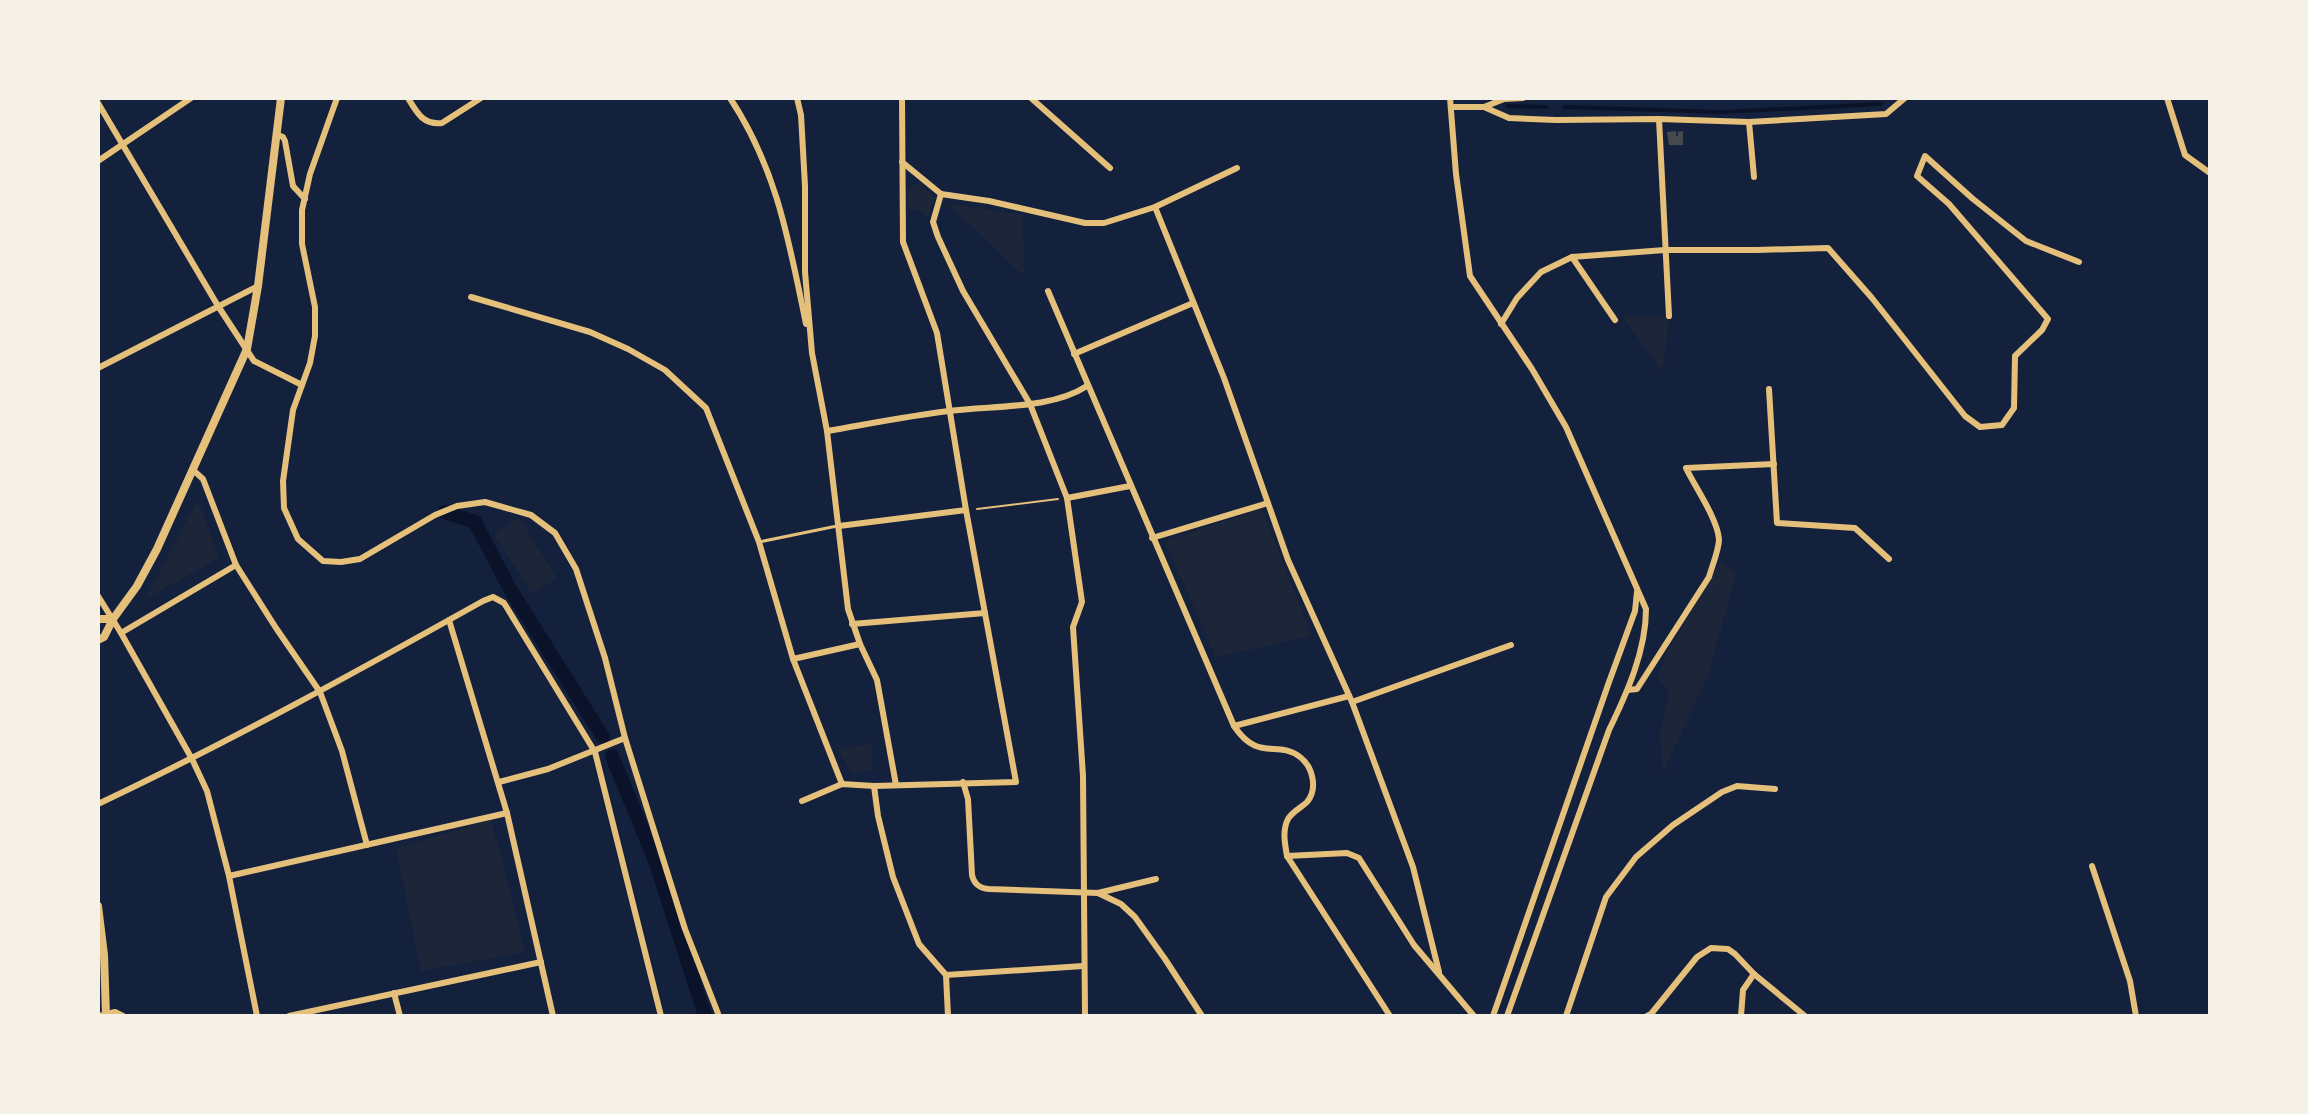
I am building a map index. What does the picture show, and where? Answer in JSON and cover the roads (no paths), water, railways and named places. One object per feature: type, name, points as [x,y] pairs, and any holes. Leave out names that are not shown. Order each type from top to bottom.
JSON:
[{"type":"street","points":[[98,161],[191,98]]},
{"type":"street","points":[[98,640],[104,637],[137,586],[247,349],[258,286],[281,98]]},
{"type":"street","points":[[337,98],[310,174],[302,210],[302,244],[315,307],[315,336],[310,363],[293,410],[283,481],[284,508],[298,539],[323,561],[360,559],[435,515],[457,506],[485,502],[531,515],[555,533],[576,569],[685,929],[719,1016]]},
{"type":"street","points":[[408,98],[419,116],[430,123],[442,123],[481,98]]},
{"type":"street","points":[[730,98],[770,174],[786,229],[827,431],[848,609],[877,680],[896,785]]},
{"type":"street","points":[[797,98],[801,115],[805,272],[812,353]]},
{"type":"street","points":[[802,801],[842,784],[1016,782],[937,333],[903,242],[902,98]]},
{"type":"street","points":[[1031,98],[1110,168]]},
{"type":"street","points":[[1450,98],[1456,174],[1470,276],[1532,369],[1566,427],[1646,609],[1646,626],[1628,690],[1609,730],[1507,1016]]},
{"type":"street","points":[[1451,107],[1488,105],[1504,99],[1523,98]]},
{"type":"street","points":[[1488,105],[1509,118],[1749,122],[1886,114],[1905,98]]},
{"type":"street","points":[[2167,98],[2185,155],[2210,173]]},
{"type":"street","points":[[98,103],[254,361],[302,385]]},
{"type":"street","points":[[1659,119],[1669,316]]},
{"type":"street","points":[[1749,122],[1754,177]]},
{"type":"street","points":[[278,135],[285,141],[293,186],[305,199]]},
{"type":"street","points":[[1501,324],[1517,298],[1541,272],[1572,257],[1665,250],[1828,248],[1872,298],[1965,416],[1980,427],[2002,425],[2014,408],[2015,356],[2042,330],[2048,319],[1949,204],[1917,176],[1925,156],[2026,241],[2079,262]]},
{"type":"street","points":[[902,162],[941,194],[989,201],[1085,223],[1104,223],[1155,207],[1237,168]]},
{"type":"street","points":[[941,194],[933,222],[938,237],[963,291],[1030,404],[1067,498],[1082,602],[1073,627],[1083,776],[1085,1016]]},
{"type":"street","points":[[1155,207],[1224,378],[1288,560],[1350,699],[1413,867],[1439,972]]},
{"type":"street","points":[[1572,257],[1615,320]]},
{"type":"street","points":[[98,368],[258,286]]},
{"type":"street","points":[[1048,291],[1234,726],[1246,741],[1256,747],[1292,752],[1301,758],[1312,774],[1313,784],[1308,801],[1293,813],[1284,830],[1287,856],[1390,1016]]},
{"type":"street","points":[[471,297],[590,332],[628,349],[665,370],[706,408],[759,542],[793,659],[842,784]]},
{"type":"street","points":[[1074,354],[1193,303]]},
{"type":"street","points":[[827,431],[950,411],[1030,404],[1074,394],[1087,386]]},
{"type":"street","points":[[1769,389],[1777,523],[1855,528],[1889,559]]},
{"type":"street","points":[[1628,690],[1637,689],[1709,577],[1714,560],[1719,540],[1686,468],[1774,464]]},
{"type":"street","points":[[193,470],[203,479],[236,565],[320,692],[342,751],[367,845]]},
{"type":"street","points":[[1067,498],[1130,486]]},
{"type":"street","points":[[1152,538],[1268,503]]},
{"type":"street","points":[[839,526],[966,510]]},
{"type":"street","points":[[121,633],[236,565]]},
{"type":"street","points":[[1493,1016],[1635,611],[1637,588]]},
{"type":"street","points":[[98,596],[192,759],[207,791],[229,876],[257,1016]]},
{"type":"street","points":[[98,804],[320,692],[493,597],[504,603],[595,752],[661,1016]]},
{"type":"street","points":[[852,624],[985,613]]},
{"type":"street","points":[[98,619],[113,619]]},
{"type":"street","points":[[449,620],[499,782],[553,1016]]},
{"type":"street","points":[[793,659],[860,644]]},
{"type":"street","points":[[1234,726],[1350,699],[1511,645]]},
{"type":"street","points":[[499,782],[548,769],[625,738]]},
{"type":"street","points":[[963,782],[968,799],[972,875],[976,884],[989,889],[1098,893],[1156,879]]},
{"type":"street","points":[[874,786],[893,877],[919,944],[946,975],[948,1016]]},
{"type":"street","points":[[1566,1016],[1606,897],[1636,857],[1673,825],[1722,792],[1737,786],[1775,789]]},
{"type":"street","points":[[229,876],[507,813]]},
{"type":"street","points":[[1287,856],[1347,853],[1359,858],[1414,945],[1474,1016]]},
{"type":"street","points":[[2092,866],[2130,981],[2136,1016]]},
{"type":"street","points":[[1098,893],[1121,904],[1135,917],[1202,1016]]},
{"type":"street","points":[[98,906],[104,955],[104,1015],[115,1012],[123,1016]]},
{"type":"street","points":[[1647,1016],[1697,957],[1711,948],[1728,949],[1735,954],[1805,1016]]},
{"type":"street","points":[[289,1016],[541,962]]},
{"type":"street","points":[[946,975],[1083,966]]},
{"type":"street","points":[[1741,1016],[1743,990],[1754,974]]},
{"type":"street","points":[[394,993],[400,1016]]},
{"type":"lane","points":[[759,542],[839,526]]},
{"type":"waterway","points":[[1564,107],[1722,112],[1881,104]]},
{"type":"waterway","points":[[1508,106],[1547,107]]},
{"type":"waterway","points":[[445,512],[475,522],[510,589],[603,737]]},
{"type":"waterway","points":[[612,756],[656,863],[705,1016]]}]
